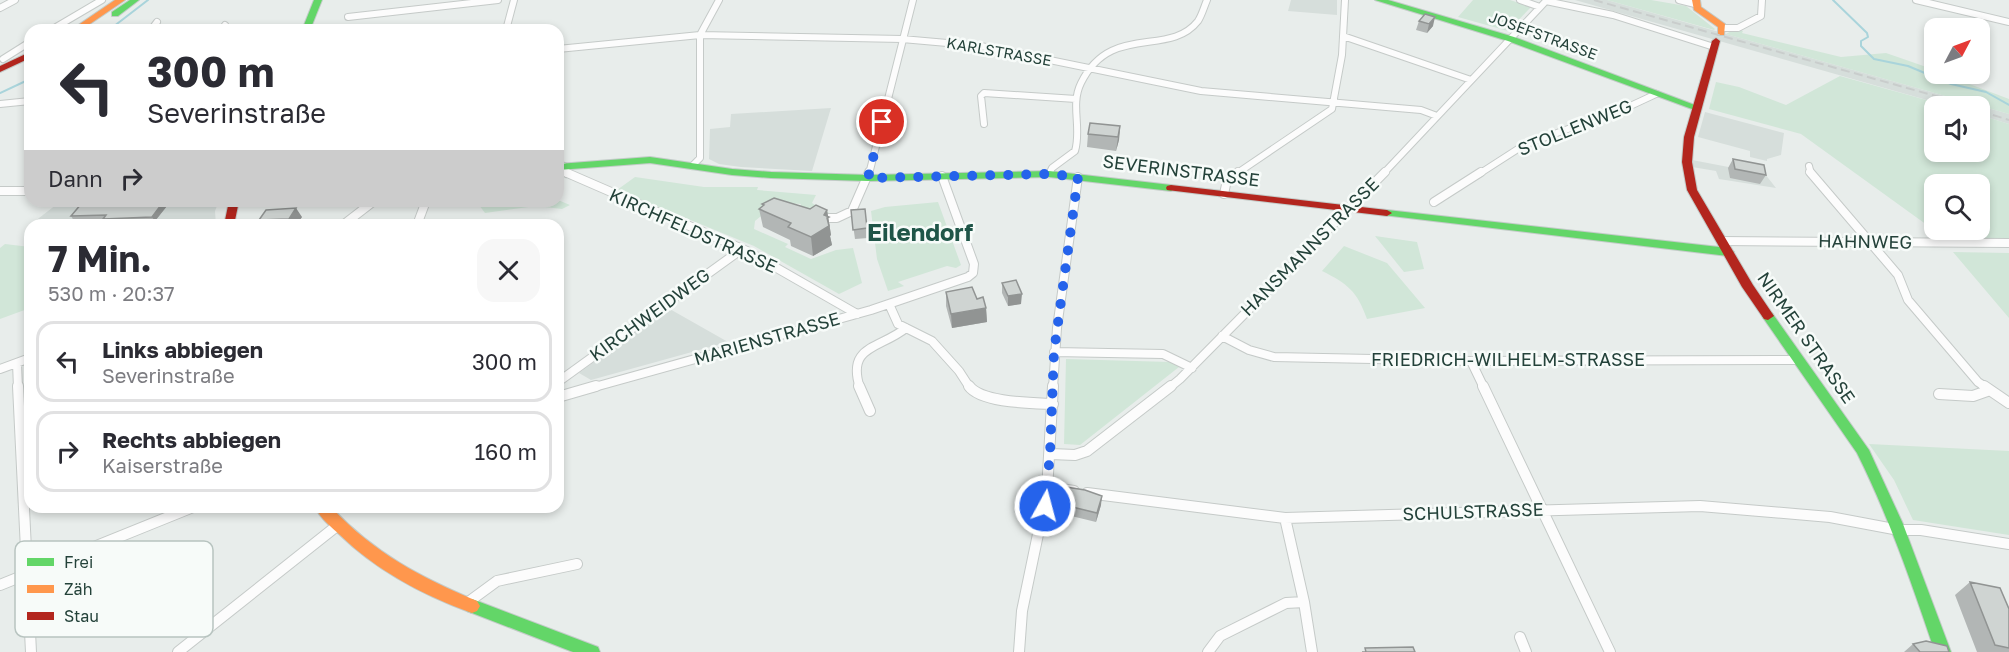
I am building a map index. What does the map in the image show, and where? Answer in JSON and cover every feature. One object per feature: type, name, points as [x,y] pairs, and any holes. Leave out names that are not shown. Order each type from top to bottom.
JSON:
[{"type":"street","points":[[0,8],[15,0]]},
{"type":"street","points":[[61,24],[102,0]]},
{"type":"street","points":[[84,24],[121,0]]},
{"type":"street","points":[[100,24],[135,0]]},
{"type":"street","points":[[308,24],[318,0]]},
{"type":"street","points":[[348,17],[498,0]]},
{"type":"street","points":[[508,24],[514,0]]},
{"type":"street","points":[[692,166],[700,158],[700,35],[719,0]]},
{"type":"street","points":[[808,216],[827,220],[846,215],[855,206],[868,178],[913,0]]},
{"type":"street","points":[[1049,174],[1052,168],[1071,155],[1077,147],[1076,99],[1096,59],[1112,47],[1171,36],[1191,29],[1197,23],[1207,0]]},
{"type":"street","points":[[1224,194],[1227,180],[1332,109],[1335,104],[1345,0]]},
{"type":"street","name":"JOSEFSTRASSE","points":[[1379,0],[1511,39],[1695,107]]},
{"type":"street","points":[[1520,0],[1540,7]]},
{"type":"street","points":[[1679,0],[1696,2],[1718,37]]},
{"type":"street","points":[[1546,1],[1718,37],[1761,16],[1762,0]]},
{"type":"street","points":[[1916,0],[2009,22]]},
{"type":"street","name":"HANSMANNSTRASSE","points":[[1050,454],[1075,455],[1087,451],[1168,390],[1337,219],[1350,209],[1546,1]]},
{"type":"street","name":"KARLSTRASSE","points":[[564,48],[700,35],[902,39],[981,46],[1201,91],[1420,110],[1437,116]]},
{"type":"street","points":[[1343,36],[1472,80]]},
{"type":"street","name":"NIRMER STRASSE","points":[[1718,37],[1703,89],[1695,107],[1686,149],[1688,177],[1692,190],[1728,252],[1874,471],[1899,530],[1943,652]]},
{"type":"street","points":[[2,64],[24,47]]},
{"type":"street","points":[[2,64],[24,57]]},
{"type":"street","points":[[0,77],[24,66]]},
{"type":"street","points":[[984,124],[981,96],[984,93],[1076,99]]},
{"type":"street","name":"STOLLENWEG","points":[[1434,201],[1524,145],[1626,108],[1656,94]]},
{"type":"street","points":[[0,104],[24,102]]},
{"type":"street","name":"SEVERINSTRASSE","points":[[564,167],[650,160],[771,175],[868,178],[1049,174],[1728,252]]},
{"type":"street","points":[[1809,166],[1811,175],[1898,275],[1908,300],[1978,382],[2009,403]]},
{"type":"street","name":"KIRCHFELDSTRASSE","points":[[564,171],[572,177],[742,249],[857,314]]},
{"type":"street","points":[[942,176],[974,264],[973,273]]},
{"type":"street","points":[[1019,652],[1024,596],[1042,525],[1048,487],[1054,352],[1078,177]]},
{"type":"street","points":[[0,191],[24,191]]},
{"type":"street","points":[[351,219],[367,207]]},
{"type":"street","name":"HAHNWEG","points":[[1721,241],[2009,243]]},
{"type":"street","name":"KIRCHWEIDWEG","points":[[564,378],[742,249]]},
{"type":"street","name":"MARIENSTRASSE","points":[[564,395],[857,314],[960,280],[973,273]]},
{"type":"street","points":[[889,304],[895,320],[932,341],[973,392],[1012,401],[1053,404]]},
{"type":"street","points":[[870,411],[855,374],[856,360],[864,351],[891,339],[906,328]]},
{"type":"street","name":"FRIEDRICH-WILHELM-STRASSE","points":[[1222,336],[1249,350],[1268,356],[1470,361],[1798,360]]},
{"type":"street","points":[[1054,352],[1163,354],[1192,368]]},
{"type":"street","points":[[0,369],[24,360]]},
{"type":"street","points":[[1470,361],[1610,652]]},
{"type":"street","points":[[17,363],[25,541]]},
{"type":"street","points":[[1939,394],[1986,394],[1990,390]]},
{"type":"street","name":"SCHULSTRASSE","points":[[1048,487],[1240,514],[1285,518],[1700,506],[1830,517],[1899,530],[1921,530],[2009,544]]},
{"type":"street","points":[[110,541],[178,513]]},
{"type":"street","points":[[327,513],[368,552],[409,576],[467,603],[592,652]]},
{"type":"street","points":[[1285,518],[1304,602],[1312,652]]},
{"type":"street","points":[[213,624],[338,525]]},
{"type":"street","points":[[467,603],[497,581],[577,564]]},
{"type":"street","points":[[0,585],[15,579]]},
{"type":"street","points":[[1208,652],[1220,636],[1286,603],[1304,602]]},
{"type":"street","points":[[30,637],[31,652]]},
{"type":"street","points":[[178,652],[197,637]]},
{"type":"street","points":[[1520,637],[1526,652]]},
{"type":"shaded area","points":[[1291,0],[1337,0],[1337,15],[1288,11]]},
{"type":"shaded area","points":[[1575,0],[1607,0],[1946,96],[1924,96],[1924,99]]},
{"type":"shaded area","points":[[831,108],[812,171],[741,167],[719,164],[709,159],[710,129],[730,127],[731,114]]},
{"type":"shaded area","points":[[1990,109],[2009,114],[2009,124],[1990,118]]},
{"type":"shaded area","points":[[1705,112],[1784,133],[1781,155],[1767,159],[1767,161],[1750,157],[1750,151],[1698,137]]},
{"type":"shaded area","points":[[1692,160],[1765,174],[1776,188],[1719,179],[1716,171],[1692,167]]},
{"type":"shaded area","points":[[53,207],[217,207],[216,219],[38,219]]},
{"type":"shaded area","points":[[668,308],[728,342],[591,380],[579,373]]},
{"type":"green space","points":[[1473,0],[1510,0],[1531,7],[1508,31],[1458,17]]},
{"type":"green space","points":[[1607,0],[1651,0],[1686,6],[1715,29],[1714,30]]},
{"type":"green space","points":[[1735,29],[1743,31],[1742,33],[1841,57],[1886,53],[1924,66],[1924,84],[1969,84],[2009,99],[2009,114],[1990,109],[1990,96],[1945,96],[1726,34]]},
{"type":"green space","points":[[1840,76],[1924,99],[1924,162],[1990,162],[1990,118],[2009,124],[2009,239],[1990,239],[1990,174],[1924,174],[1924,223],[1801,134],[1709,109],[1716,82],[1739,87],[1786,105]]},
{"type":"green space","points":[[635,177],[704,187],[758,187],[757,190],[816,195],[812,203],[831,214],[827,216],[798,212],[801,204],[788,204],[776,207],[760,217],[755,221],[754,229],[788,244],[785,247],[811,259],[836,250],[853,248],[862,283],[839,294],[754,246],[617,190]]},
{"type":"green space","points":[[564,202],[570,205],[562,209],[545,207],[564,207]]},
{"type":"green space","points":[[938,202],[961,265],[956,268],[947,266],[898,282],[904,286],[888,291],[877,259],[871,211],[885,207]]},
{"type":"green space","points":[[480,207],[529,207],[485,213]]},
{"type":"green space","points":[[1375,236],[1417,242],[1424,269],[1404,272]]},
{"type":"green space","points":[[5,244],[24,246],[24,310],[0,319],[0,248]]},
{"type":"green space","points":[[1344,246],[1387,263],[1425,308],[1367,319],[1350,289],[1322,271]]},
{"type":"green space","points":[[1953,252],[2009,253],[2009,318]]},
{"type":"green space","points":[[1066,359],[1170,362],[1179,367],[1080,445],[1064,444]]},
{"type":"green space","points":[[1869,444],[2009,451],[2009,535],[1913,520],[1894,480]]},
{"type":"building","points":[[1425,14],[1435,17],[1429,24],[1419,21]]},
{"type":"building","points":[[1090,123],[1120,126],[1118,137],[1088,134]]},
{"type":"building","points":[[1733,159],[1764,165],[1766,175],[1735,169]]},
{"type":"building","points":[[774,198],[810,209],[816,205],[827,210],[824,215],[829,217],[827,218],[829,226],[811,237],[788,227],[791,223],[759,209],[764,205],[762,204]]},
{"type":"building","points":[[79,207],[160,207],[152,217],[103,219],[106,215],[71,216]]},
{"type":"building","points":[[296,208],[289,219],[260,219],[266,210]]},
{"type":"building","points":[[865,209],[867,228],[853,230],[851,210]]},
{"type":"building","points":[[1016,280],[1022,294],[1008,296],[1002,283]]},
{"type":"building","points":[[972,287],[977,299],[983,297],[986,308],[951,314],[946,292]]},
{"type":"building","points":[[1066,487],[1102,496],[1097,513],[1060,504]]},
{"type":"building","points":[[1970,582],[2000,588],[2009,609],[2009,648],[1995,645]]},
{"type":"building","points":[[1926,641],[1947,646],[1949,652],[1920,652],[1913,644]]},
{"type":"building","points":[[1413,647],[1415,652],[1366,652],[1365,648]]},
{"type":"waterway","points":[[117,24],[148,0]]},
{"type":"waterway","points":[[1833,0],[1867,33],[1868,37],[1861,41],[1861,46],[1874,59],[1908,66],[1951,84],[1986,92],[2009,105]]},
{"type":"waterway","points":[[0,93],[24,82]]},
{"type":"railway","points":[[1594,0],[1935,96]]},
{"type":"railway","points":[[1990,114],[2009,120]]},
{"type":"traffic: fast","points":[[115,14],[135,0]]},
{"type":"traffic: fast","points":[[308,24],[318,0]]},
{"type":"traffic: fast","points":[[1379,0],[1511,39],[1695,107]]},
{"type":"traffic: fast","points":[[564,167],[650,160],[732,172],[771,175],[868,178],[1049,174],[1171,188]]},
{"type":"traffic: fast","points":[[1387,213],[1728,252]]},
{"type":"traffic: fast","points":[[1768,316],[1862,450],[1896,524],[1943,652]]},
{"type":"traffic: fast","points":[[472,606],[592,652]]},
{"type":"traffic: slow","points":[[84,24],[121,0]]},
{"type":"traffic: slow","points":[[1696,0],[1697,8],[1722,26],[1721,33]]},
{"type":"traffic: slow","points":[[328,513],[356,541],[390,567],[472,606]]},
{"type":"traffic: jam","points":[[1716,41],[1689,137],[1687,162],[1692,190],[1748,287],[1768,316]]},
{"type":"traffic: jam","points":[[0,69],[24,58]]},
{"type":"traffic: jam","points":[[1171,188],[1387,213]]},
{"type":"traffic: jam","points":[[230,219],[233,207]]},
{"type":"district","name":"Eilendorf","points":[[920,233]]},
{"type":"route","points":[[882,122],[868,178],[1049,174],[1078,177],[1054,352],[1050,454],[1045,506]]}]
